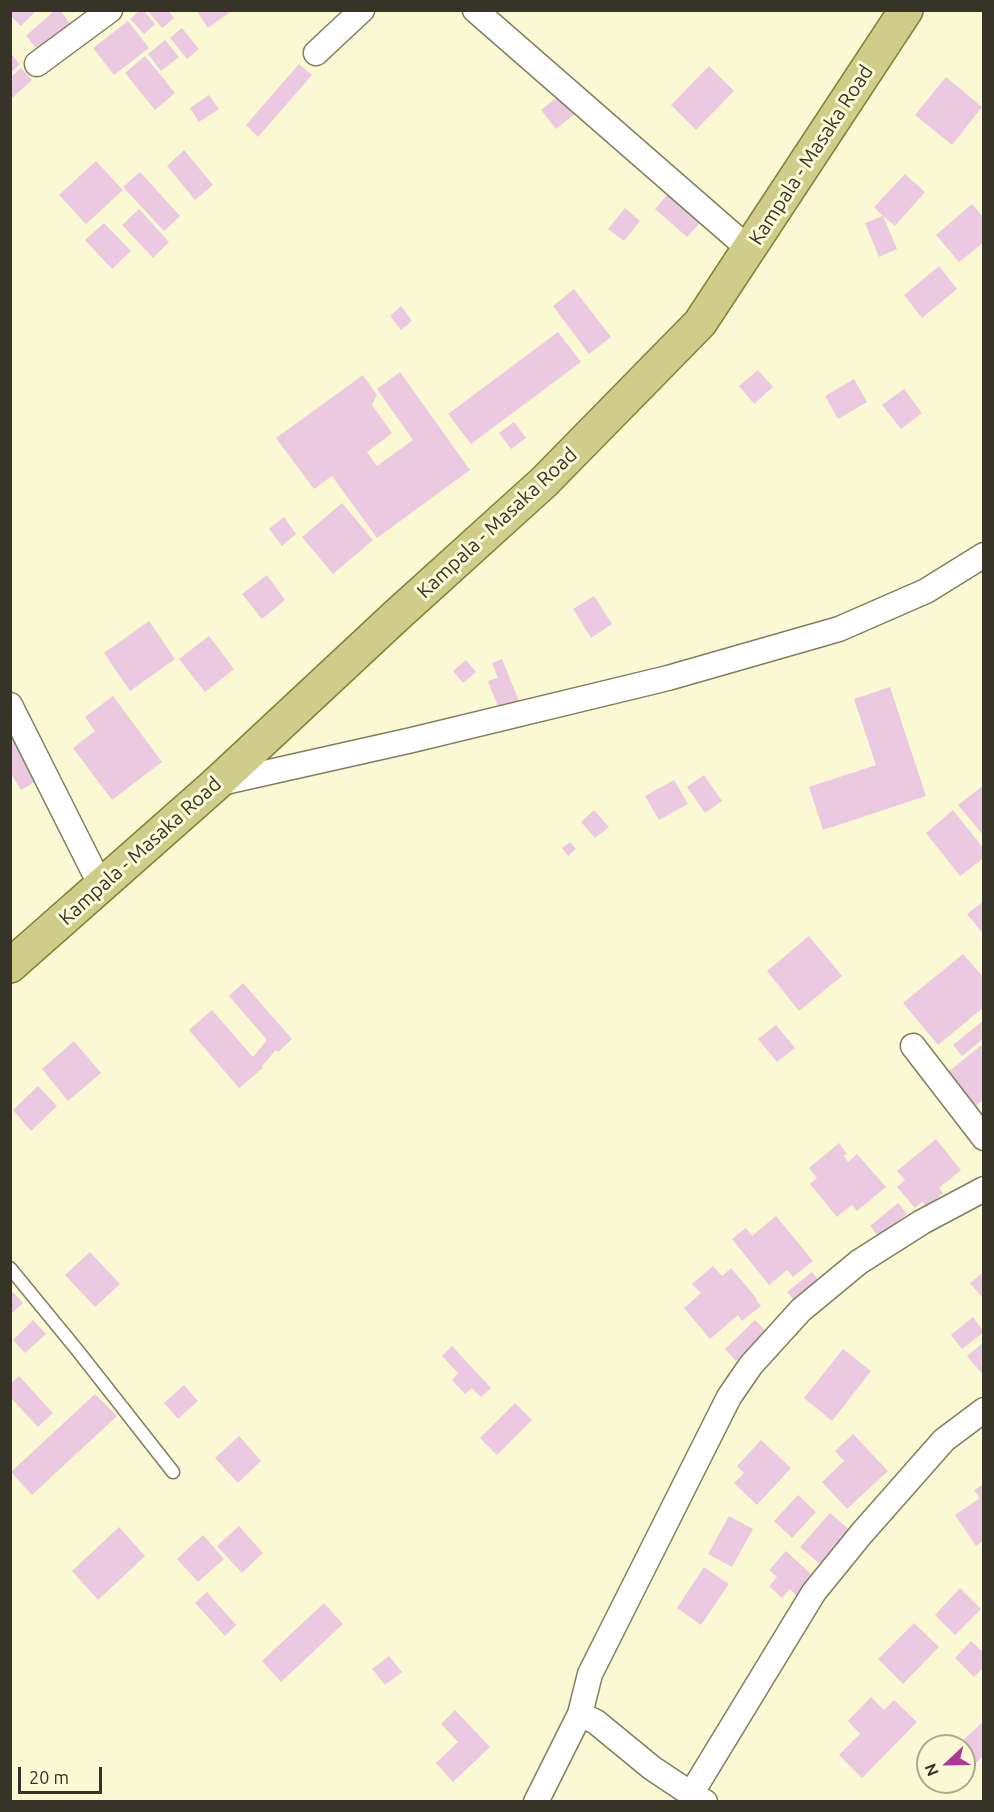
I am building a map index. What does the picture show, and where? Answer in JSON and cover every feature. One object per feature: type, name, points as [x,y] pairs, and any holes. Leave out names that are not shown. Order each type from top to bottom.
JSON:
[{"type":"main road","name":"Kampala - Masaka Road","points":[[10,966],[216,783],[544,482],[700,323],[906,10]]},
{"type":"street","points":[[37,64],[110,10]]},
{"type":"street","points":[[316,53],[362,10]]},
{"type":"street","points":[[475,10],[749,249]]},
{"type":"street","points":[[216,783],[411,740],[668,678],[839,628],[926,591],[984,555]]},
{"type":"street","points":[[10,705],[101,886]]},
{"type":"street","points":[[913,1046],[984,1138]]},
{"type":"street","points":[[536,1802],[580,1714],[590,1674],[729,1397],[751,1365],[801,1310],[860,1262],[922,1222],[984,1189]]},
{"type":"street","points":[[580,1714],[596,1722],[652,1768],[698,1798],[814,1592],[862,1533],[944,1440],[984,1410]]},
{"type":"lane","points":[[10,1268],[173,1472]]},
{"type":"building","points":[[10,10],[37,10],[21,26],[10,15]]},
{"type":"building","points":[[55,10],[60,10],[72,26],[40,53],[26,36]]},
{"type":"building","points":[[143,10],[155,24],[144,34],[130,19]]},
{"type":"building","points":[[147,10],[168,10],[174,18],[162,28]]},
{"type":"building","points":[[196,10],[233,10],[208,28]]},
{"type":"building","points":[[128,21],[149,48],[114,75],[93,48]]},
{"type":"building","points":[[182,28],[199,49],[187,59],[170,38]]},
{"type":"building","points":[[165,40],[179,57],[161,71],[148,54]]},
{"type":"building","points":[[10,53],[20,64],[10,73]]},
{"type":"building","points":[[145,56],[175,93],[155,110],[125,73]]},
{"type":"building","points":[[299,64],[312,75],[258,137],[246,125]]},
{"type":"building","points":[[709,66],[734,91],[696,130],[671,105]]},
{"type":"building","points":[[21,68],[32,80],[10,100],[10,78]]},
{"type":"building","points":[[946,77],[982,107],[952,145],[915,115]]},
{"type":"building","points":[[209,95],[219,109],[199,122],[190,108]]},
{"type":"building","points":[[560,95],[575,114],[556,129],[541,110]]},
{"type":"building","points":[[184,150],[213,185],[195,200],[167,166]]},
{"type":"building","points":[[96,161],[123,190],[86,224],[59,195]]},
{"type":"building","points":[[140,172],[180,216],[164,231],[123,187]]},
{"type":"building","points":[[905,174],[925,192],[895,226],[874,207]]},
{"type":"building","points":[[668,194],[700,223],[687,237],[655,209]]},
{"type":"building","points":[[972,204],[984,218],[984,242],[959,262],[936,235]]},
{"type":"building","points":[[625,208],[640,221],[624,241],[608,229]]},
{"type":"building","points":[[139,209],[169,242],[153,258],[122,225]]},
{"type":"building","points":[[883,216],[897,249],[879,257],[865,223]]},
{"type":"building","points":[[104,223],[131,251],[112,269],[85,240]]},
{"type":"building","points":[[939,266],[957,289],[922,318],[904,295]]},
{"type":"building","points":[[574,289],[611,337],[589,354],[553,306]]},
{"type":"building","points":[[401,306],[412,321],[401,330],[390,316]]},
{"type":"building","points":[[558,332],[581,362],[471,444],[448,414]]},
{"type":"building","points":[[758,370],[773,387],[754,404],[739,386]]},
{"type":"building","points":[[400,372],[470,470],[377,538],[332,476],[314,489],[276,438],[363,375],[377,395],[372,405],[392,433],[367,452],[377,466],[413,440],[377,389]]},
{"type":"building","points":[[854,379],[867,402],[838,419],[825,396]]},
{"type":"building","points":[[904,389],[922,413],[901,429],[882,405]]},
{"type":"building","points":[[514,422],[526,438],[511,449],[499,433]]},
{"type":"building","points":[[342,503],[373,540],[333,574],[302,537]]},
{"type":"building","points":[[284,517],[296,534],[282,546],[269,529]]},
{"type":"building","points":[[267,575],[285,600],[262,619],[242,594]]},
{"type":"building","points":[[594,596],[612,624],[591,638],[573,609]]},
{"type":"building","points":[[149,621],[175,659],[130,691],[104,653]]},
{"type":"building","points":[[209,636],[234,669],[205,692],[179,659]]},
{"type":"building","points":[[502,659],[519,701],[499,709],[488,681],[498,678],[492,663]]},
{"type":"building","points":[[466,660],[476,672],[463,683],[453,671]]},
{"type":"building","points":[[890,687],[926,796],[823,830],[809,787],[876,765],[854,699]]},
{"type":"building","points":[[113,696],[162,762],[112,800],[73,748],[95,731],[85,717]]},
{"type":"building","points":[[10,730],[40,779],[21,790],[10,772]]},
{"type":"building","points":[[704,775],[722,801],[705,813],[687,787]]},
{"type":"building","points":[[674,780],[688,804],[659,820],[645,796]]},
{"type":"building","points":[[984,785],[984,836],[958,805]]},
{"type":"building","points":[[594,810],[609,827],[595,838],[581,822]]},
{"type":"building","points":[[953,810],[984,849],[984,858],[960,876],[926,833]]},
{"type":"building","points":[[570,842],[576,849],[568,856],[562,848]]},
{"type":"building","points":[[984,901],[984,935],[967,914]]},
{"type":"building","points":[[809,936],[842,976],[799,1011],[767,971]]},
{"type":"building","points":[[963,954],[984,978],[984,1007],[938,1045],[903,1003]]},
{"type":"building","points":[[243,983],[292,1039],[278,1052],[276,1050],[262,1066],[263,1068],[239,1088],[189,1030],[212,1010],[253,1057],[267,1040],[229,996]]},
{"type":"building","points":[[984,1020],[984,1038],[962,1056],[953,1045]]},
{"type":"building","points":[[776,1025],[795,1048],[777,1062],[758,1039]]},
{"type":"building","points":[[74,1041],[101,1073],[68,1101],[42,1069]]},
{"type":"building","points":[[984,1043],[984,1099],[975,1107],[947,1073]]},
{"type":"building","points":[[38,1086],[57,1106],[31,1131],[13,1110]]},
{"type":"building","points":[[936,1139],[961,1170],[939,1188],[943,1193],[927,1207],[922,1202],[915,1208],[897,1187],[905,1180],[897,1171]]},
{"type":"building","points":[[839,1143],[847,1154],[844,1156],[848,1162],[857,1154],[886,1187],[857,1211],[852,1205],[837,1217],[810,1184],[817,1178],[809,1168]]},
{"type":"building","points":[[898,1203],[907,1214],[879,1237],[870,1226]]},
{"type":"building","points":[[776,1216],[813,1261],[793,1277],[787,1270],[769,1285],[732,1239],[746,1228],[752,1236]]},
{"type":"building","points":[[90,1252],[120,1284],[95,1307],[65,1275]]},
{"type":"building","points":[[713,1266],[722,1276],[731,1268],[761,1306],[742,1321],[738,1315],[710,1339],[684,1308],[701,1293],[692,1284]]},
{"type":"building","points":[[812,1272],[821,1284],[797,1304],[787,1292]]},
{"type":"building","points":[[984,1272],[984,1295],[981,1296],[970,1283]]},
{"type":"building","points":[[13,1292],[23,1303],[10,1315],[10,1295]]},
{"type":"building","points":[[973,1317],[984,1332],[962,1349],[951,1335]]},
{"type":"building","points":[[33,1320],[46,1334],[25,1353],[13,1340]]},
{"type":"building","points":[[755,1320],[767,1332],[736,1361],[725,1349]]},
{"type":"building","points":[[984,1342],[984,1376],[967,1356]]},
{"type":"building","points":[[452,1346],[491,1388],[481,1397],[472,1388],[465,1394],[452,1380],[458,1373],[442,1356]]},
{"type":"building","points":[[843,1349],[871,1371],[832,1421],[804,1398]]},
{"type":"building","points":[[19,1376],[53,1413],[38,1427],[10,1397],[10,1384]]},
{"type":"building","points":[[184,1385],[198,1401],[178,1419],[164,1403]]},
{"type":"building","points":[[95,1394],[117,1416],[32,1495],[11,1472]]},
{"type":"building","points":[[515,1403],[532,1420],[497,1455],[480,1438]]},
{"type":"building","points":[[853,1434],[888,1471],[847,1509],[822,1482],[844,1461],[835,1451]]},
{"type":"building","points":[[239,1436],[261,1461],[238,1483],[215,1458]]},
{"type":"building","points":[[761,1440],[791,1468],[757,1505],[734,1483],[744,1473],[737,1466]]},
{"type":"building","points":[[984,1484],[984,1540],[976,1546],[955,1515],[980,1498],[974,1490]]},
{"type":"building","points":[[798,1495],[816,1512],[792,1538],[774,1521]]},
{"type":"building","points":[[830,1513],[850,1530],[820,1564],[800,1547]]},
{"type":"building","points":[[729,1516],[753,1529],[732,1567],[708,1554]]},
{"type":"building","points":[[239,1526],[263,1553],[242,1573],[217,1546]]},
{"type":"building","points":[[119,1527],[145,1556],[98,1600],[72,1571]]},
{"type":"building","points":[[203,1535],[224,1559],[198,1582],[177,1559]]},
{"type":"building","points":[[786,1551],[814,1577],[797,1596],[790,1589],[782,1598],[769,1586],[777,1577],[769,1570]]},
{"type":"building","points":[[704,1567],[729,1584],[701,1625],[677,1608]]},
{"type":"building","points":[[960,1588],[981,1609],[955,1635],[935,1615]]},
{"type":"building","points":[[207,1592],[236,1625],[225,1636],[195,1603]]},
{"type":"building","points":[[324,1603],[343,1624],[281,1682],[262,1661]]},
{"type":"building","points":[[914,1623],[939,1647],[903,1684],[878,1659]]},
{"type":"building","points":[[971,1641],[984,1653],[984,1667],[974,1677],[955,1658]]},
{"type":"building","points":[[389,1656],[402,1672],[385,1685],[372,1669]]},
{"type":"building","points":[[871,1697],[884,1710],[894,1700],[917,1722],[862,1778],[839,1755],[860,1734],[848,1721]]},
{"type":"building","points":[[455,1710],[490,1747],[453,1782],[436,1763],[458,1742],[441,1724]]},
{"type":"building","points":[[984,1721],[984,1755],[976,1763],[976,1734],[970,1734]]}]
